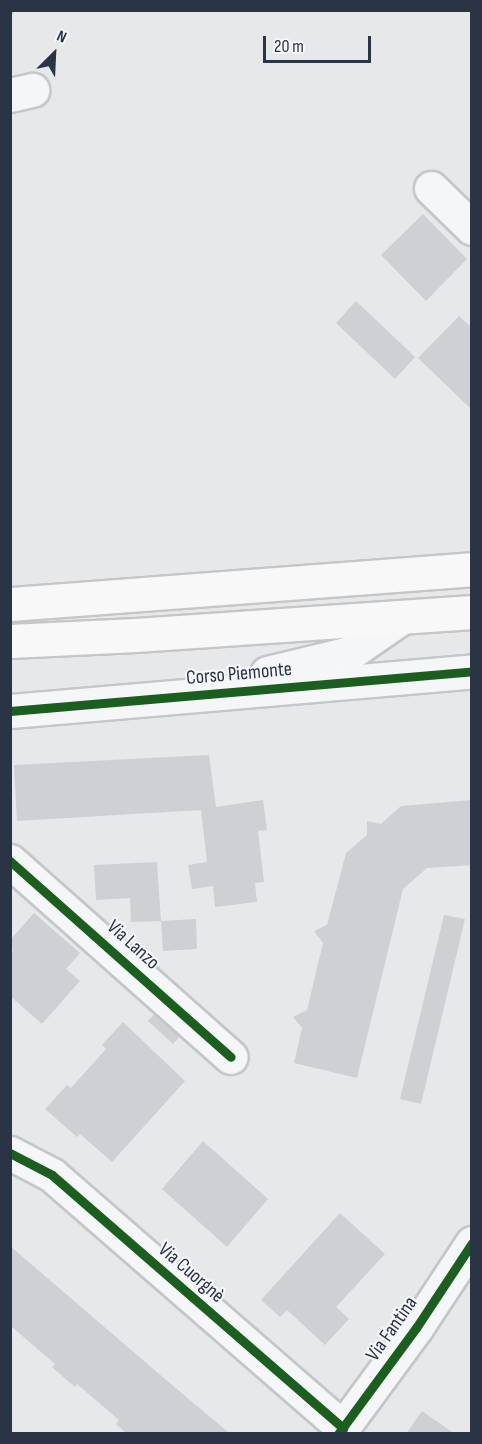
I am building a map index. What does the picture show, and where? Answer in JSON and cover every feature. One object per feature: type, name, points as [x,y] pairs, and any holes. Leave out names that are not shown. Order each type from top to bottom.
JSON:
[{"type":"main road","points":[[10,604],[471,569]]},
{"type":"main road","points":[[10,641],[136,635],[471,612]]},
{"type":"street","points":[[431,188],[471,228]]},
{"type":"street","points":[[160,699],[350,653],[402,617]]},
{"type":"street","name":"Corso Piemonte","points":[[10,711],[471,671]]},
{"type":"street","name":"Via Lanzo","points":[[10,861],[231,1057]]},
{"type":"street","name":"Via Cuorgnè","points":[[10,1153],[52,1175],[340,1431]]},
{"type":"street","name":"Via Fantina","points":[[340,1431],[416,1328],[471,1243]]},
{"type":"building","points":[[423,214],[467,259],[426,301],[381,255]]},
{"type":"building","points":[[356,301],[415,357],[395,379],[336,323]]},
{"type":"building","points":[[459,316],[472,328],[472,410],[418,358]]},
{"type":"building","points":[[209,755],[216,807],[263,800],[267,830],[258,831],[264,882],[255,883],[257,902],[215,907],[213,886],[192,889],[188,865],[207,862],[201,810],[17,821],[14,765]]},
{"type":"building","points":[[472,800],[472,865],[427,868],[403,889],[357,1078],[294,1063],[302,1028],[293,1017],[307,1010],[323,943],[314,931],[327,925],[346,853],[367,835],[367,821],[381,824],[401,806]]},
{"type":"building","points":[[157,862],[161,921],[131,922],[130,898],[96,900],[94,865]]},
{"type":"building","points":[[34,913],[80,953],[66,969],[80,981],[42,1024],[10,996],[10,954],[13,951],[10,940]]},
{"type":"building","points":[[444,915],[465,919],[421,1104],[400,1099]]},
{"type":"building","points":[[196,919],[197,949],[163,951],[161,921]]},
{"type":"building","points":[[157,1011],[183,1033],[173,1044],[148,1021]]},
{"type":"building","points":[[123,1022],[185,1081],[112,1162],[80,1134],[77,1137],[45,1109],[67,1085],[71,1088],[106,1049],[102,1045]]},
{"type":"building","points":[[203,1141],[268,1199],[227,1247],[162,1189]]},
{"type":"building","points":[[340,1213],[385,1254],[336,1307],[349,1319],[325,1345],[287,1310],[280,1317],[261,1300]]},
{"type":"building","points":[[10,1246],[228,1432],[127,1434],[116,1424],[119,1420],[77,1384],[75,1387],[52,1367],[55,1364],[12,1327],[10,1329]]},
{"type":"building","points":[[422,1411],[455,1434],[406,1434]]},
{"type":"cycle path","points":[[10,711],[472,671]]},
{"type":"cycle path","points":[[10,861],[231,1057]]},
{"type":"cycle path","points":[[10,1153],[52,1175],[343,1428]]},
{"type":"cycle path","points":[[338,1434],[416,1328],[472,1243]]}]
